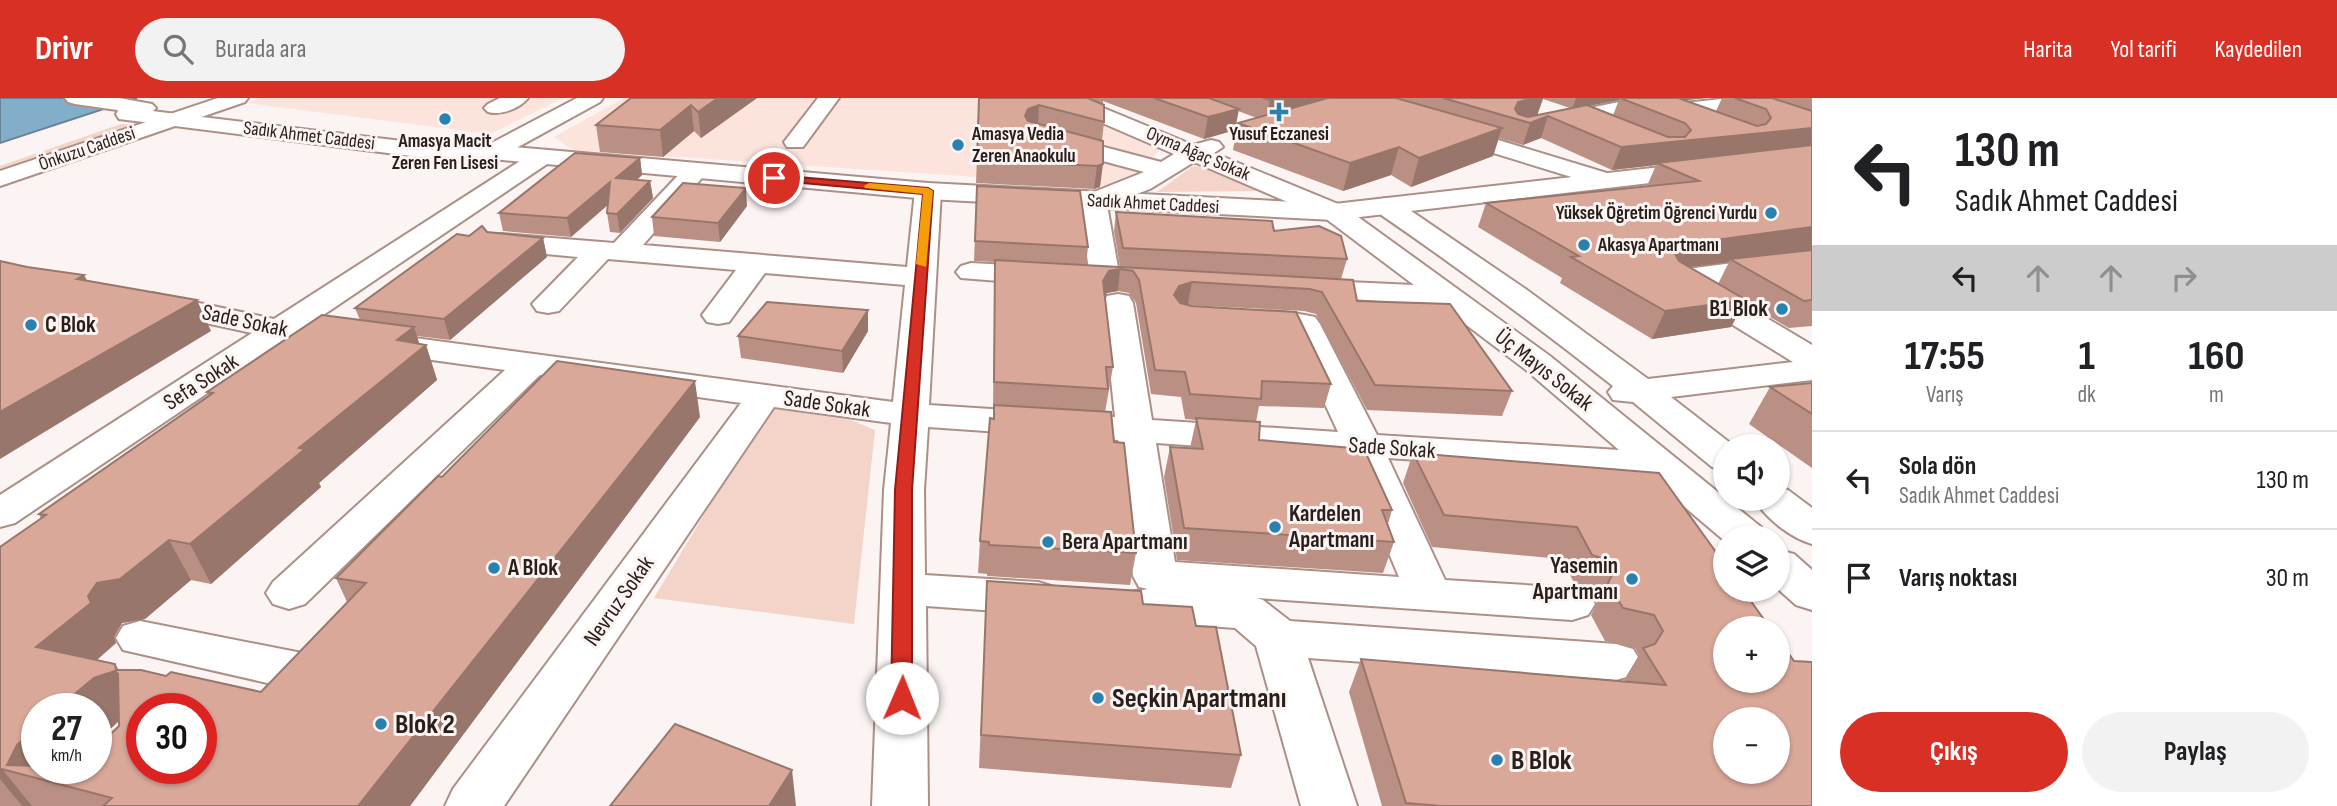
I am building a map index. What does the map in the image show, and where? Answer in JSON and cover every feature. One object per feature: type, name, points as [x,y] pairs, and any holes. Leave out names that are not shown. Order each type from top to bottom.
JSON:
[{"type":"street","name":"Sadık Ahmet Caddesi","points":[[75,98],[136,111],[175,109],[427,151],[492,152],[928,191],[1334,212],[1601,179],[1812,157]]},
{"type":"street","name":"Sadık Ahmet Caddesi","points":[[190,98],[237,103]]},
{"type":"street","points":[[495,108],[518,98]]},
{"type":"street","points":[[492,152],[593,98]]},
{"type":"street","points":[[795,142],[829,98]]},
{"type":"street","name":"Oyma Ağaç Sokak","points":[[1062,98],[1334,212]]},
{"type":"street","points":[[1744,98],[1812,121]]},
{"type":"street","name":"Önkuzu Caddesi","points":[[0,179],[175,109],[237,103]]},
{"type":"street","points":[[1723,128],[1675,110],[1744,103],[1812,127]]},
{"type":"street","points":[[1535,116],[1576,117],[1619,108]]},
{"type":"street","name":"Önkuzu Caddesi","points":[[0,159],[136,111]]},
{"type":"street","name":"Sadık Ahmet Caddesi","points":[[319,116],[470,138],[492,152]]},
{"type":"street","points":[[1576,117],[1617,132]]},
{"type":"street","points":[[1422,124],[1601,179]]},
{"type":"street","points":[[1037,136],[1164,170]]},
{"type":"street","points":[[1230,141],[1194,152],[1141,184],[1093,201],[1119,287],[1155,576],[1572,604]]},
{"type":"street","name":"Sefa Sokak","points":[[0,514],[542,156]]},
{"type":"street","points":[[1676,156],[1706,168]]},
{"type":"street","points":[[548,304],[611,251],[696,172]]},
{"type":"street","points":[[900,806],[904,490],[928,191]]},
{"type":"street","name":"Üç Mayıs Sokak","points":[[1385,206],[1480,268],[1640,389],[1713,448]]},
{"type":"street","name":"Üç Mayıs Sokak","points":[[1334,212],[1583,400],[1732,525]]},
{"type":"street","points":[[502,242],[921,277]]},
{"type":"street","points":[[1812,262],[1679,279],[1812,359]]},
{"type":"street","points":[[718,315],[757,263]]},
{"type":"street","points":[[971,272],[1119,287]]},
{"type":"street","points":[[1272,287],[1448,296]]},
{"type":"street","name":"Sade Sokak","points":[[118,294],[280,330],[911,415],[1663,465]]},
{"type":"street","points":[[1214,319],[1304,324],[1364,447],[1430,594]]},
{"type":"street","points":[[289,593],[532,364]]},
{"type":"street","points":[[1583,400],[1640,389],[1812,370]]},
{"type":"street","name":"Nevruz Sokak","points":[[473,806],[764,396]]},
{"type":"street","points":[[1789,511],[1812,530]]},
{"type":"street","points":[[1790,575],[1812,594]]},
{"type":"street","points":[[903,589],[1247,612],[1278,638],[1329,806]]},
{"type":"street","points":[[140,638],[307,673]]},
{"type":"street","points":[[1278,638],[1616,662]]},
{"type":"street","points":[[187,691],[223,655]]},
{"type":"shaded area","name":"Amasya Macit Zeren Fen Lisesi","points":[[260,98],[563,98],[490,134],[246,103]]},
{"type":"shaded area","points":[[624,98],[1048,98],[1163,146],[1125,187],[573,150],[554,137]]},
{"type":"shaded area","points":[[121,124],[134,125],[0,172],[0,166]]},
{"type":"shaded area","points":[[1193,166],[1201,167],[1259,191],[1157,192]]},
{"type":"shaded area","points":[[768,408],[851,420],[875,430],[854,624],[654,598]]},
{"type":"water","points":[[0,98],[137,98],[0,143]]},
{"type":"building","points":[[631,98],[718,98],[698,112],[691,105],[660,130],[596,125]]},
{"type":"building","points":[[979,98],[1088,98],[1104,105],[1104,122],[1039,105],[1028,109],[1025,116],[1028,121],[1103,141],[1103,164],[1097,166],[977,160]]},
{"type":"building","points":[[1154,98],[1209,98],[1239,109],[1208,117]]},
{"type":"building","points":[[1328,98],[1396,98],[1502,128],[1419,158],[1399,147],[1350,163],[1238,123]]},
{"type":"building","points":[[1443,98],[1534,98],[1518,102],[1515,109],[1518,114],[1528,117],[1587,105],[1668,137],[1685,137],[1691,130],[1685,123],[1620,98],[1678,98],[1757,126],[1766,124],[1771,118],[1766,109],[1735,98],[1772,98],[1812,111],[1812,128],[1621,147],[1548,116],[1530,123]]},
{"type":"building","points":[[1812,145],[1812,227],[1679,245],[1674,252],[1679,261],[1746,300],[1665,311],[1571,257],[1579,256],[1486,203],[1699,181],[1657,163]]},
{"type":"building","points":[[575,153],[640,158],[616,178],[650,181],[617,214],[607,213],[610,182],[567,218],[499,213]]},
{"type":"building","points":[[683,183],[746,188],[718,223],[652,217]]},
{"type":"building","points":[[977,186],[1080,191],[1088,247],[975,241]]},
{"type":"building","points":[[1116,212],[1272,221],[1274,231],[1319,226],[1341,236],[1347,259],[1123,248]]},
{"type":"building","points":[[482,226],[487,232],[543,238],[444,319],[355,308],[457,234],[469,236]]},
{"type":"building","points":[[1812,250],[1812,300],[1804,301],[1730,259]]},
{"type":"building","points":[[995,260],[1353,280],[1357,301],[1450,304],[1512,391],[1375,385],[1322,292],[1192,282],[1179,286],[1174,295],[1180,303],[1191,306],[1296,312],[1331,384],[1262,381],[1261,399],[1190,394],[1185,372],[1155,370],[1139,280],[1133,271],[1120,269],[1109,271],[1103,281],[1113,367],[1106,367],[1108,389],[994,382]]},
{"type":"building","points":[[0,261],[84,275],[77,279],[197,300],[0,412]]},
{"type":"building","points":[[767,302],[868,310],[842,351],[738,336]]},
{"type":"building","points":[[322,315],[414,327],[397,340],[426,345],[299,448],[305,449],[190,544],[169,540],[120,579],[97,583],[88,596],[91,603],[36,647],[115,664],[116,670],[141,670],[166,676],[171,672],[261,692],[366,583],[336,578],[438,476],[442,477],[557,361],[695,381],[358,806],[103,806],[112,798],[59,784],[112,784],[112,733],[119,726],[118,674],[115,671],[94,678],[76,693],[21,693],[21,742],[7,765],[21,765],[21,774],[2,769],[0,771],[0,547],[46,515],[39,514],[213,393],[207,392]]},
{"type":"building","points":[[1812,383],[1812,414],[1770,387]]},
{"type":"building","name":"Bera Apartmanı","points":[[994,405],[1111,412],[1114,442],[1124,443],[1136,553],[989,545],[989,542],[980,541],[990,418],[994,419]]},
{"type":"building","points":[[1196,418],[1260,422],[1259,440],[1364,449],[1392,510],[1382,510],[1394,542],[1184,528],[1170,447],[1203,449]]},
{"type":"building","points":[[1413,453],[1659,473],[1713,548],[1713,602],[1752,602],[1761,616],[1713,616],[1713,693],[1790,693],[1790,656],[1794,661],[1812,662],[1812,806],[1441,806],[1406,803],[1361,659],[1666,685],[1643,648],[1655,644],[1663,631],[1654,615],[1623,608],[1608,583],[1614,571],[1605,559],[1592,555],[1577,527],[1444,515]]},
{"type":"building","name":"Seçkin Apartmanı","points":[[987,581],[1141,591],[1143,604],[1192,607],[1196,626],[1216,627],[1241,755],[981,735]]},
{"type":"building","points":[[675,724],[792,770],[769,806],[610,806]]},
{"type":"slow traffic","points":[[869,186],[928,191],[922,264]]},
{"type":"place","name":"Yusuf Eczanesi","points":[[1279,112]]},
{"type":"place","name":"Amasya Macit Zeren Fen Lisesi","points":[[445,119]]},
{"type":"place","name":"Amasya Vedia Zeren Anaokulu","points":[[958,145]]},
{"type":"place","name":"Yüksek Öğretim Öğrenci Yurdu","points":[[1771,213]]},
{"type":"place","name":"Akasya Apartmanı","points":[[1584,245]]},
{"type":"place","name":"B1 Blok","points":[[1782,309]]},
{"type":"place","name":"C Blok","points":[[31,325]]},
{"type":"place","name":"Kardelen Apartmanı","points":[[1275,527]]},
{"type":"place","name":"Bera Apartmanı","points":[[1048,542]]},
{"type":"place","name":"A Blok","points":[[494,568]]},
{"type":"place","name":"Yasemin Apartmanı","points":[[1632,579]]},
{"type":"place","name":"Seçkin Apartmanı","points":[[1098,698]]},
{"type":"place","name":"Blok 2","points":[[381,724]]},
{"type":"place","name":"B Blok","points":[[1497,760]]},
{"type":"route","points":[[774,178],[928,191],[904,490],[902,698]]}]
